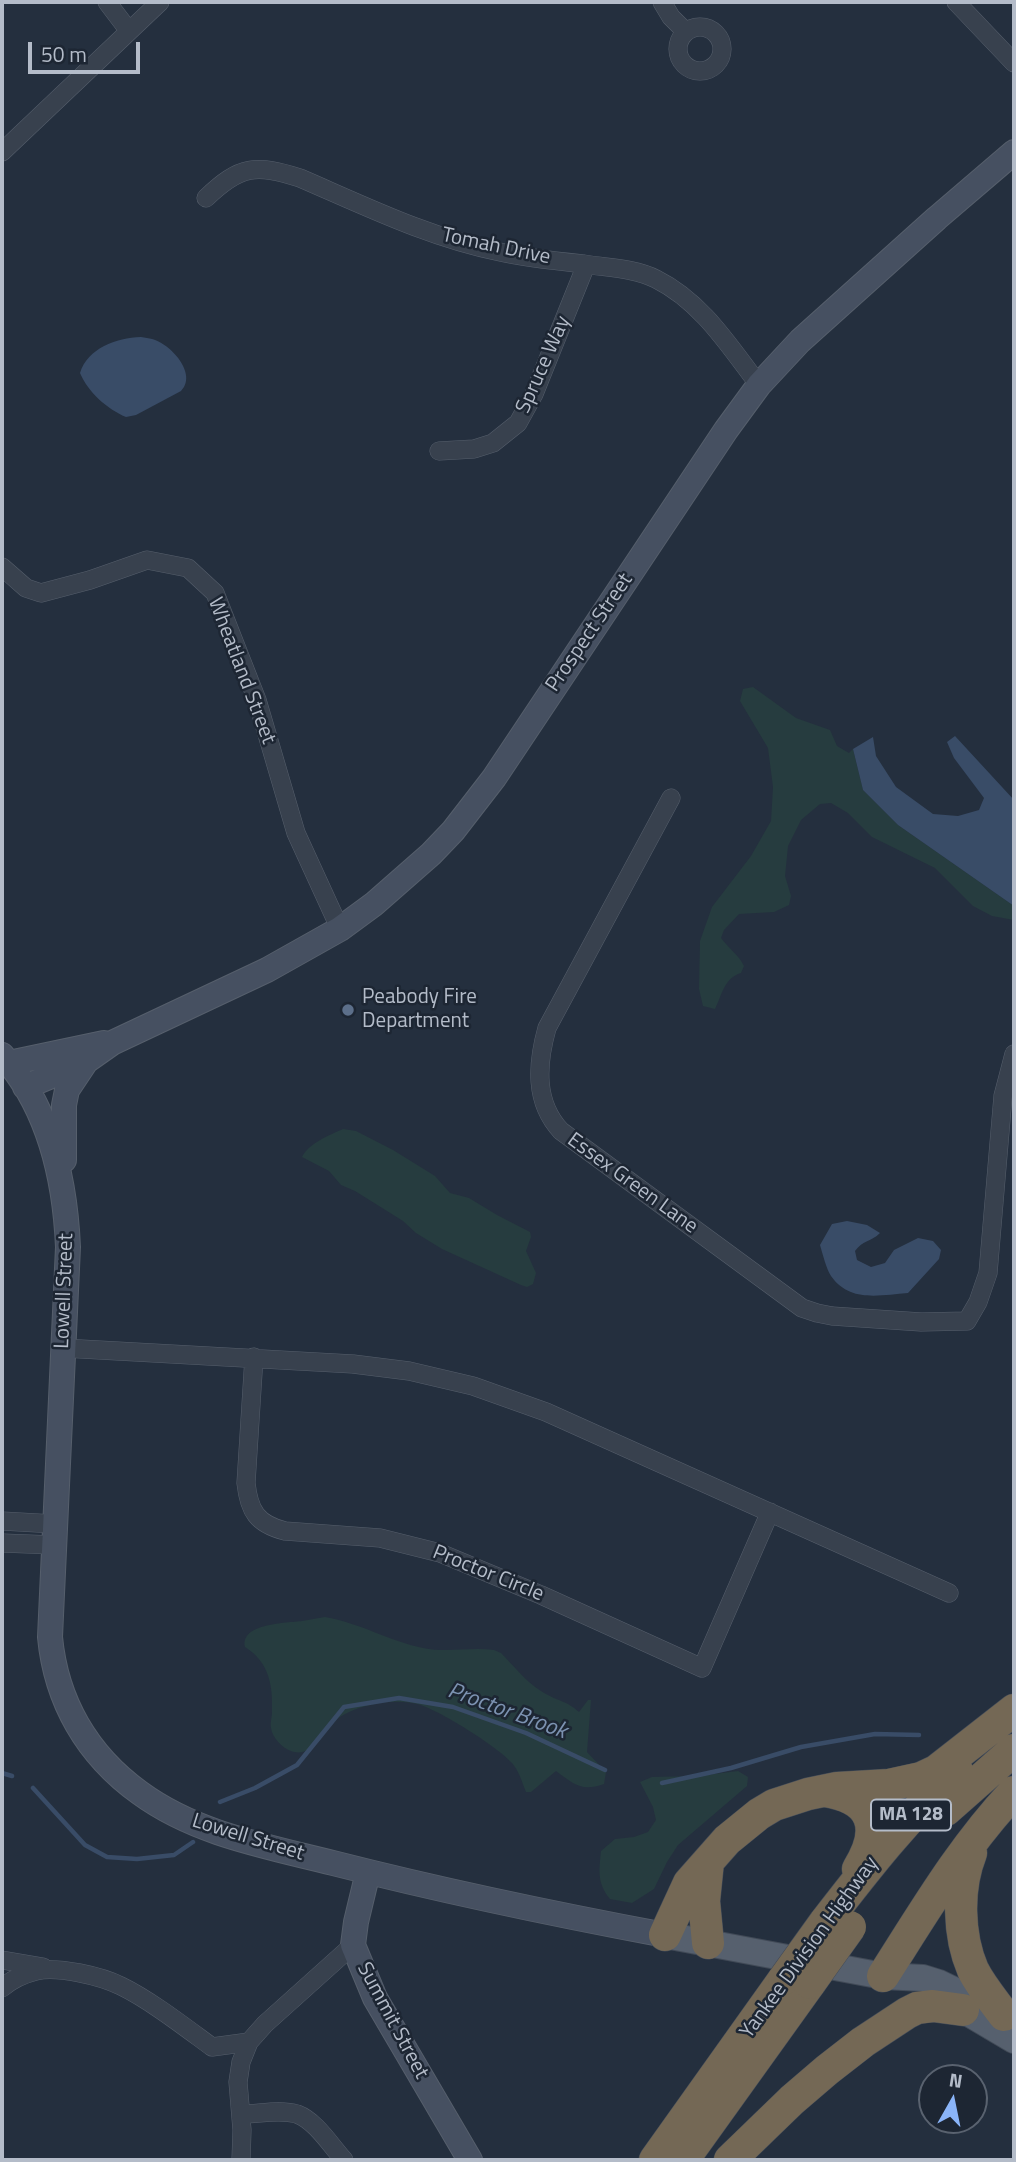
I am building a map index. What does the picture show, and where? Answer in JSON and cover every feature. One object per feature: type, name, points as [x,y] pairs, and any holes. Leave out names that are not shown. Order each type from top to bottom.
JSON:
[{"type":"highway","points":[[665,1935],[689,1883],[727,1840],[759,1814],[790,1799],[823,1791],[889,1785],[921,1778],[936,1771],[1014,1710]]},
{"type":"highway","name":"Yankee Division Highway","points":[[655,2160],[797,1981],[837,1925],[873,1859],[908,1819],[968,1761],[1014,1724]]},
{"type":"highway","name":"Yankee Division Highway","points":[[837,1925],[873,1893],[922,1835],[960,1796],[1014,1749]]},
{"type":"highway","points":[[823,1791],[852,1798],[863,1807],[870,1817],[872,1832],[869,1846],[837,1925]]},
{"type":"highway","points":[[883,1976],[949,1873],[1014,1792]]},
{"type":"highway","points":[[980,1832],[964,1872],[961,1908],[967,1951],[974,1971],[1012,2023]]},
{"type":"highway","points":[[708,1862],[704,1901],[708,1943]]},
{"type":"highway","name":"Yankee Division Highway","points":[[683,2160],[797,1981]]},
{"type":"highway","points":[[730,2160],[792,2099],[863,2042],[907,2012],[933,2006],[963,2010]]},
{"type":"main road","name":"Lowell Street","points":[[665,1935],[883,1976],[923,1978],[939,1983],[1012,2023]]},
{"type":"main road","name":"Lowell Street","points":[[883,1976],[963,2010],[1012,2023]]},
{"type":"street","points":[[107,2],[130,31]]},
{"type":"street","points":[[2,152],[160,2]]},
{"type":"street","points":[[662,2],[671,17],[686,32]]},
{"type":"street","points":[[956,2],[1014,63]]},
{"type":"street","name":"Prospect Street","points":[[25,1087],[85,1062],[112,1043],[267,970],[340,929],[374,904],[431,854],[472,807],[502,766],[726,430],[760,385],[800,341],[1014,152]]},
{"type":"street","name":"Tomah Drive","points":[[206,198],[234,174],[249,170],[279,172],[466,244],[499,252],[638,272],[655,278],[692,303],[711,322],[760,385]]},
{"type":"street","name":"Spruce Way","points":[[439,451],[474,449],[493,443],[518,423],[534,394],[586,265]]},
{"type":"street","name":"Wheatland Street","points":[[2,568],[26,588],[41,593],[90,580],[147,560],[188,568],[215,593],[257,700],[296,833],[340,929]]},
{"type":"street","name":"Essex Green Lane","points":[[671,798],[547,1028],[538,1074],[550,1120],[561,1131],[802,1308],[832,1316],[921,1322],[967,1321],[978,1302],[988,1273],[1003,1096],[1014,1054]]},
{"type":"street","name":"Prospect Street","points":[[6,1059],[112,1043]]},
{"type":"street","name":"Lowell Street","points":[[6,1059],[25,1087],[52,1146],[63,1185],[68,1247],[51,1616],[53,1661],[69,1712],[101,1760],[142,1795],[188,1821],[243,1840],[525,1909],[665,1935]]},
{"type":"street","points":[[63,1185],[64,1105],[67,1090],[85,1062]]},
{"type":"street","points":[[63,1348],[254,1357],[381,1367],[473,1386],[546,1412],[949,1592]]},
{"type":"street","name":"Proctor Circle","points":[[254,1357],[246,1483],[253,1512],[261,1521],[272,1528],[285,1531],[380,1538],[440,1553],[541,1595],[702,1668],[770,1512]]},
{"type":"street","points":[[2,1521],[54,1535]]},
{"type":"street","points":[[2,1543],[54,1535]]},
{"type":"street","name":"Summit Street","points":[[368,1872],[356,1922],[354,1944],[375,1998],[470,2160]]},
{"type":"street","points":[[241,2160],[242,2114],[238,2082],[241,2062],[249,2042],[265,2024],[354,1944]]},
{"type":"street","points":[[2,1960],[98,1978],[120,1985],[212,2047],[238,2082]]},
{"type":"street","points":[[2,1988],[36,1971],[58,1970]]},
{"type":"street","points":[[212,2047],[249,2042]]},
{"type":"street","points":[[242,2114],[289,2112],[299,2115],[309,2120],[344,2160]]},
{"type":"green space","points":[[753,687],[796,718],[830,730],[837,746],[849,753],[853,749],[863,790],[898,825],[1014,906],[1014,920],[992,916],[973,906],[935,868],[872,837],[848,813],[831,803],[820,804],[801,820],[788,846],[785,876],[791,896],[789,905],[774,912],[739,914],[724,930],[721,938],[744,966],[741,973],[727,983],[715,1009],[703,1006],[699,989],[700,941],[712,907],[751,856],[771,821],[773,787],[768,748],[740,701],[743,689]]},
{"type":"green space","points":[[343,1129],[356,1131],[393,1150],[435,1176],[450,1193],[469,1198],[530,1232],[526,1251],[536,1273],[533,1284],[527,1287],[521,1285],[442,1249],[416,1233],[403,1221],[341,1185],[329,1171],[302,1157],[315,1144]]},
{"type":"green space","points":[[325,1617],[423,1648],[494,1650],[501,1653],[536,1687],[579,1712],[588,1700],[591,1700],[587,1752],[606,1772],[604,1784],[583,1787],[556,1771],[531,1792],[526,1792],[514,1766],[505,1756],[439,1713],[407,1702],[380,1703],[344,1714],[311,1748],[298,1752],[288,1750],[273,1735],[272,1693],[268,1675],[259,1660],[245,1647],[245,1639],[250,1633],[266,1626]]},
{"type":"green space","points":[[738,1771],[748,1777],[747,1786],[678,1845],[654,1889],[632,1903],[610,1899],[601,1882],[601,1851],[615,1839],[648,1832],[656,1820],[653,1807],[640,1782],[652,1777],[698,1776]]},
{"type":"water","points":[[141,337],[159,342],[174,353],[184,368],[185,384],[181,391],[136,415],[126,417],[99,399],[80,373],[89,357],[104,346]]},
{"type":"water","points":[[955,736],[1014,800],[1014,906],[898,825],[863,790],[853,749],[873,737],[876,756],[896,787],[933,814],[958,816],[979,810],[984,798],[954,758],[947,742]]},
{"type":"water","points":[[847,1221],[867,1225],[880,1233],[855,1251],[857,1260],[871,1267],[885,1263],[894,1250],[918,1238],[933,1241],[941,1250],[939,1259],[908,1293],[876,1296],[856,1294],[839,1285],[831,1276],[820,1245],[832,1224]]},
{"type":"waterway","name":"Proctor Brook","points":[[220,1802],[255,1788],[297,1765],[344,1707],[399,1698],[453,1707],[526,1733],[605,1770]]},
{"type":"waterway","name":"Proctor Brook","points":[[662,1783],[731,1768],[801,1747],[875,1734],[919,1735]]},
{"type":"waterway","name":"Proctor Brook","points":[[2,1773],[12,1776]]},
{"type":"waterway","name":"Proctor Brook","points":[[33,1788],[85,1845],[107,1857],[137,1859],[174,1855],[193,1842]]},
{"type":"place","name":"Peabody Fire Department","points":[[348,1010]]}]
